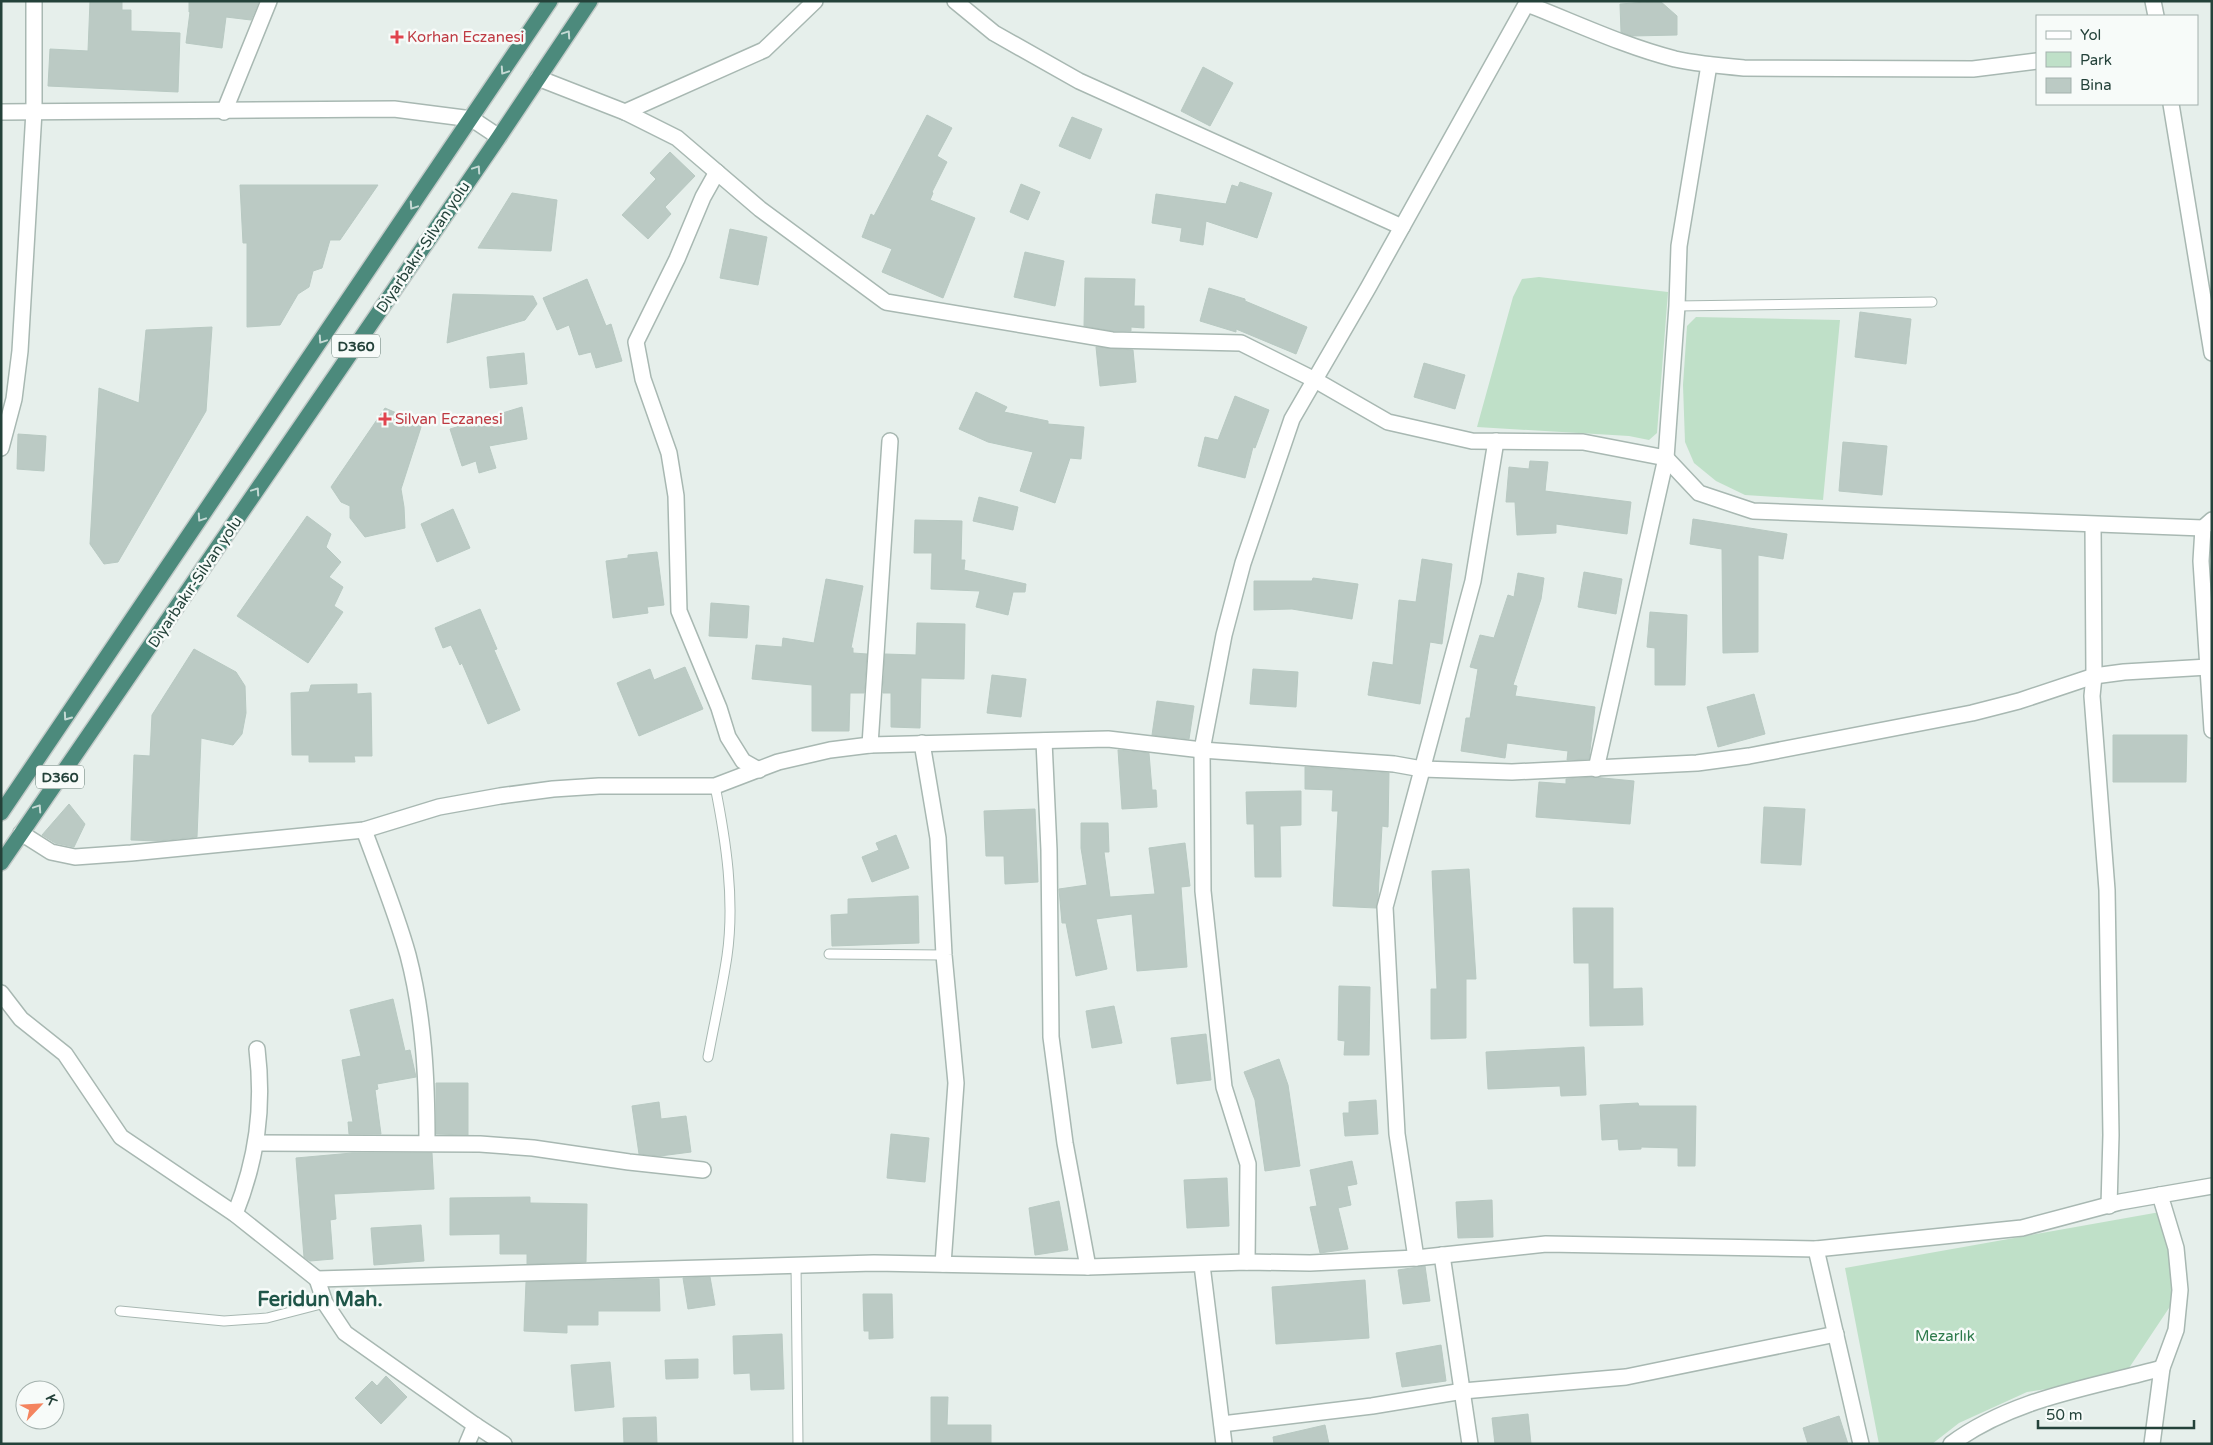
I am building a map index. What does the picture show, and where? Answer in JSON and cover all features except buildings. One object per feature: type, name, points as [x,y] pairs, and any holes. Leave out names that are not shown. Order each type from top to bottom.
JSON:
[{"type":"highway","name":"Diyarbakır-Silvan yolu","points":[[1,812],[472,119],[550,1]]},
{"type":"highway","name":"Diyarbakır-Silvan yolu","points":[[21,833],[121,691],[499,138],[590,1]]},
{"type":"highway","name":"D360","points":[[1,863],[21,833]]},
{"type":"street","points":[[1,448],[14,399],[20,351],[34,111],[34,1]]},
{"type":"street","points":[[224,112],[269,1]]},
{"type":"street","points":[[625,112],[764,50],[815,1]]},
{"type":"street","points":[[955,1],[994,33],[1079,81],[1402,228]]},
{"type":"street","points":[[2153,1],[2156,15]]},
{"type":"street","points":[[1247,1262],[1248,1164],[1224,1087],[1203,891],[1202,750],[1224,635],[1243,563],[1292,420],[1528,3],[1638,48],[1677,59],[1709,65],[1744,68],[1973,69],[2036,61]]},
{"type":"street","points":[[1596,769],[1666,458],[1677,306],[1679,246],[1709,65]]},
{"type":"street","points":[[538,78],[625,112],[677,138],[760,209],[886,302],[1112,340],[1241,343],[1315,380],[1388,422],[1472,441],[1582,442],[1666,458],[1699,493],[1753,511],[2093,525],[2208,524],[2201,561],[2212,730]]},
{"type":"street","points":[[2171,105],[2212,353]]},
{"type":"street","points":[[1,112],[224,112],[394,109],[472,119],[499,138]]},
{"type":"street","points":[[717,172],[703,197],[677,259],[636,342],[644,379],[671,462],[676,496],[679,611],[719,708],[728,737],[743,761],[759,770]]},
{"type":"street","points":[[870,744],[890,441]]},
{"type":"street","points":[[1416,1258],[1397,1134],[1386,907],[1473,581],[1496,442]]},
{"type":"street","points":[[2093,525],[2094,676],[2092,696],[2107,890],[2112,1135],[2109,1206]]},
{"type":"street","points":[[21,833],[50,852],[74,857],[364,830],[439,807],[553,789],[599,786],[715,786],[778,762],[830,750],[870,744],[1108,739],[1202,750],[1394,764],[1422,769],[1512,772],[1697,763],[1749,756],[1972,713],[2019,701],[2094,676],[2124,672],[2208,667]]},
{"type":"street","points":[[1044,741],[1049,850],[1051,1037],[1065,1143],[1088,1267]]},
{"type":"street","points":[[922,743],[938,838],[944,955],[956,1082],[944,1264]]},
{"type":"street","points":[[364,830],[398,922],[412,973],[424,1058],[427,1144]]},
{"type":"street","points":[[1,993],[21,1020],[65,1054],[121,1136],[235,1214],[317,1279],[325,1303],[345,1334],[475,1426],[504,1444]]},
{"type":"street","points":[[235,1214],[252,1168],[257,1143],[261,1096],[257,1049]]},
{"type":"street","points":[[257,1143],[480,1144],[533,1148],[702,1170]]},
{"type":"street","points":[[317,1279],[796,1265],[944,1264],[1088,1267],[1202,1265],[1247,1262],[1310,1263],[1442,1256],[1546,1244],[1816,1249],[2022,1228],[2109,1206],[2212,1186]]},
{"type":"street","points":[[2152,1444],[2162,1368],[2176,1330],[2180,1290],[2176,1248],[2160,1195]]},
{"type":"street","points":[[1816,1249],[1861,1444]]},
{"type":"street","points":[[1442,1256],[1470,1444]]},
{"type":"street","points":[[1202,1265],[1224,1444]]},
{"type":"street","points":[[1222,1424],[1372,1406],[1463,1391],[1626,1377],[1836,1334]]},
{"type":"street","points":[[1951,1444],[1993,1419],[2031,1402],[2162,1368]]},
{"type":"street","points":[[467,1444],[475,1426]]},
{"type":"lane","points":[[1677,306],[1932,302]]},
{"type":"lane","points":[[708,1057],[727,955],[729,918],[725,842],[715,786]]},
{"type":"lane","points":[[829,954],[944,955]]},
{"type":"lane","points":[[796,1265],[798,1444]]},
{"type":"lane","points":[[120,1311],[224,1322],[267,1318],[325,1303]]},
{"type":"green space","points":[[1539,277],[1668,292],[1657,433],[1649,440],[1629,436],[1477,427],[1513,297],[1522,279]]},
{"type":"green space","points":[[1696,317],[1840,320],[1823,500],[1745,495],[1716,481],[1694,463],[1685,442],[1683,385],[1687,326]]},
{"type":"green space","name":"Mezarlık","points":[[2160,1212],[2177,1296],[2123,1377],[2027,1392],[1959,1423],[1932,1444],[1879,1444],[1845,1268]]},
{"type":"place","name":"Korhan Eczanesi","points":[[397,37]]},
{"type":"place","name":"Silvan Eczanesi","points":[[385,419]]},
{"type":"district","name":"Feridun Mah.","points":[[320,1299]]}]
